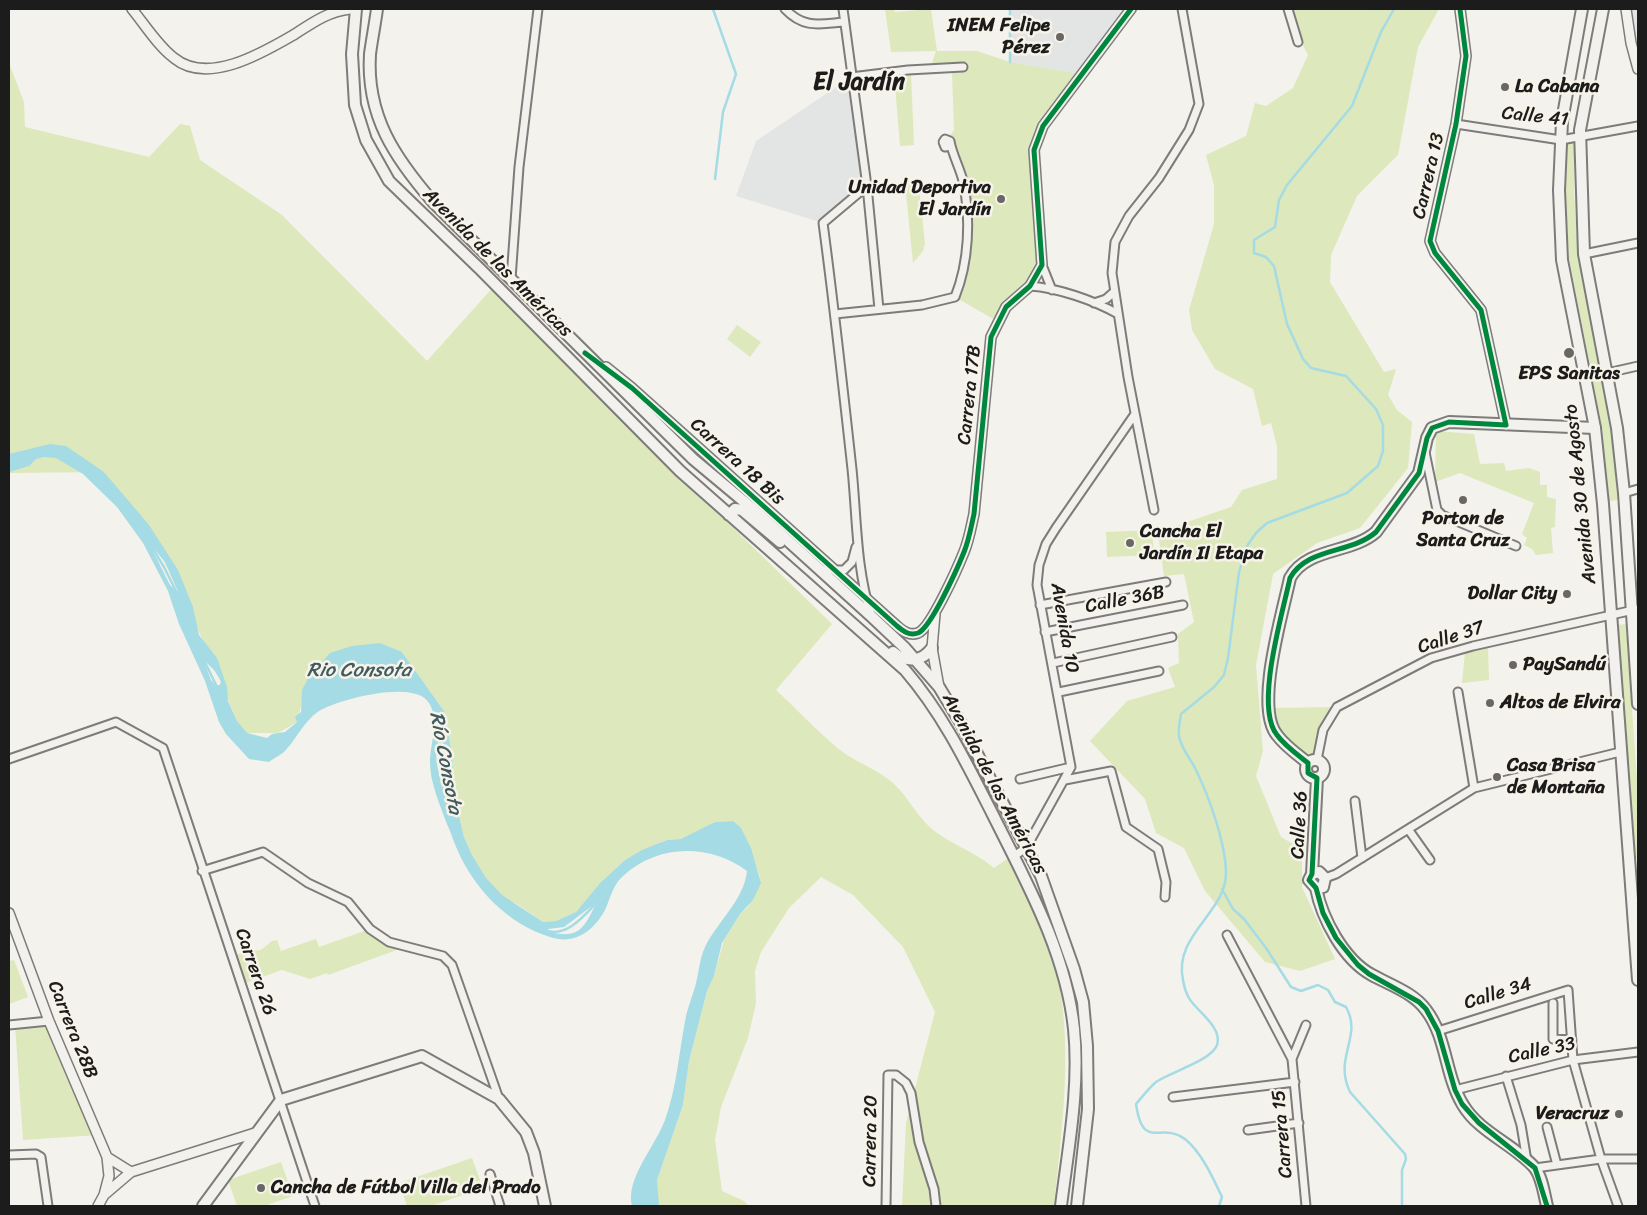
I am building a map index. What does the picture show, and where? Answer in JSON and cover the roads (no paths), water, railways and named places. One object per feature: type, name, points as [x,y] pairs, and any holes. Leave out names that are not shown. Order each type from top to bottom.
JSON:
[{"type":"main road","name":"Avenida de las Américas","points":[[356,9],[352,80],[355,105],[366,140],[389,180],[481,270],[612,404],[729,515],[905,670],[927,696],[950,732],[1014,856],[1043,918],[1053,944],[1071,1006],[1074,1031],[1075,1087],[1062,1206]]},
{"type":"main road","name":"Avenida de las Américas","points":[[377,9],[370,54],[370,80],[375,106],[385,136],[406,170],[433,202],[693,459],[754,509],[871,616],[916,660],[939,687],[962,725],[1026,848],[1055,910],[1083,1002],[1088,1046],[1088,1109],[1077,1206]]},
{"type":"main road","name":"Avenida 30 de Agosto","points":[[1582,9],[1571,62],[1562,121],[1559,190],[1562,260],[1595,428],[1603,504],[1620,752],[1634,859],[1638,980]]},
{"type":"main road","points":[[1603,9],[1584,104],[1580,137],[1584,254],[1617,428],[1635,609],[1638,704]]},
{"type":"main road","points":[[481,270],[503,284],[511,279]]},
{"type":"main road","points":[[1317,778],[1308,773],[1313,762],[1276,734],[1268,708],[1268,682],[1290,578],[1296,568],[1305,562],[1346,548],[1370,537],[1398,504],[1419,473],[1429,433],[1437,424],[1449,422],[1595,428]]},
{"type":"main road","points":[[729,515],[735,509],[742,510],[790,551],[819,570]]},
{"type":"main road","points":[[859,630],[872,635],[899,657],[907,660],[916,660],[924,656],[932,648]]},
{"type":"main road","name":"Calle 36","points":[[1312,874],[1317,778],[1324,770],[1323,764],[1313,762]]},
{"type":"main road","points":[[1316,888],[1323,887],[1325,878],[1319,872],[1312,874],[1309,880],[1316,888],[1323,913],[1344,949],[1369,974],[1419,1002],[1426,1009],[1438,1031],[1455,1090],[1468,1114],[1531,1165],[1547,1206]]},
{"type":"main road","points":[[202,1206],[281,1100],[422,1056],[499,1099],[526,1132],[534,1152],[545,1206]]},
{"type":"street","points":[[132,9],[174,59],[188,66],[207,68],[244,62],[263,53],[334,9]]},
{"type":"street","points":[[326,15],[350,9]]},
{"type":"street","points":[[511,279],[519,167],[538,9]]},
{"type":"street","points":[[786,9],[791,15],[807,24],[844,22]]},
{"type":"street","points":[[843,9],[867,186],[879,309]]},
{"type":"street","points":[[1052,290],[1042,265],[1034,150],[1038,137],[1054,111],[1131,9]]},
{"type":"street","points":[[1154,510],[1135,414],[1112,273],[1115,242],[1129,216],[1159,178],[1189,130],[1198,104],[1182,9]]},
{"type":"street","points":[[1288,9],[1298,42]]},
{"type":"street","name":"Carrera 13","points":[[1460,9],[1466,56],[1456,124],[1430,241],[1435,253],[1481,310],[1506,425]]},
{"type":"street","points":[[1626,9],[1631,43],[1638,69]]},
{"type":"street","points":[[851,77],[901,71],[963,68]]},
{"type":"street","name":"Calle 41","points":[[1456,124],[1561,140],[1638,126]]},
{"type":"street","points":[[835,314],[922,304],[955,297],[967,251],[966,215],[963,184],[950,146]]},
{"type":"street","points":[[867,186],[823,223],[852,472],[857,542],[866,598],[871,616]]},
{"type":"street","points":[[1584,254],[1638,244]]},
{"type":"street","name":"Carrera 17B","points":[[866,598],[907,634],[922,630],[935,611],[964,552],[974,514],[991,337],[1006,307],[1030,286],[1042,265]]},
{"type":"street","points":[[1030,286],[1052,290],[1118,314]]},
{"type":"street","points":[[1094,304],[1106,299],[1114,292]]},
{"type":"street","name":"Carrera 18 Bis","points":[[585,353],[632,388],[866,598]]},
{"type":"street","points":[[1607,373],[1638,366]]},
{"type":"street","name":"Avenida 10","points":[[1071,767],[1059,692],[1040,605],[1039,565],[1046,544],[1135,414]]},
{"type":"street","points":[[1424,450],[1437,510],[1442,515],[1516,546]]},
{"type":"street","points":[[1624,492],[1638,489]]},
{"type":"street","points":[[819,570],[844,570],[852,562],[857,542]]},
{"type":"street","points":[[1040,605],[1166,582]]},
{"type":"street","name":"Calle 36B","points":[[1045,632],[1183,605]]},
{"type":"street","name":"Calle 37","points":[[1313,762],[1323,730],[1337,707],[1431,658],[1473,646],[1635,609]]},
{"type":"street","name":"Carrera 17B","points":[[935,611],[932,648],[939,687]]},
{"type":"street","points":[[1053,663],[1172,637]]},
{"type":"street","points":[[1059,692],[1159,671]]},
{"type":"street","points":[[1458,692],[1474,788]]},
{"type":"street","name":"Carrera 26","points":[[9,759],[116,722],[163,748],[202,871],[281,1100],[315,1206]]},
{"type":"street","name":"Calle 36","points":[[1325,878],[1336,874],[1474,788],[1620,752]]},
{"type":"street","points":[[1014,856],[1026,848],[1071,767]]},
{"type":"street","points":[[1020,779],[1071,767]]},
{"type":"street","points":[[1065,780],[1111,771],[1126,828],[1158,849],[1166,882],[1165,897]]},
{"type":"street","points":[[1355,801],[1362,858]]},
{"type":"street","points":[[1408,828],[1430,860]]},
{"type":"street","points":[[202,871],[263,852],[308,883],[348,902],[370,929],[389,942],[444,956],[452,965],[499,1099]]},
{"type":"street","name":"Carrera 28B","points":[[9,913],[50,1021],[107,1157],[109,1176],[104,1196]]},
{"type":"street","name":"Carrera 15","points":[[1228,935],[1292,1059],[1300,1123],[1306,1206]]},
{"type":"street","name":"Calle 34","points":[[1438,1031],[1568,990],[1572,1040]]},
{"type":"street","points":[[1553,1003],[1553,1039],[1572,1040],[1573,1060],[1600,1159],[1618,1206]]},
{"type":"street","points":[[9,1026],[50,1021]]},
{"type":"street","name":"Carrera 15","points":[[1292,1059],[1306,1025]]},
{"type":"street","name":"Calle 33","points":[[1455,1090],[1573,1060],[1638,1052]]},
{"type":"street","name":"Carrera 20","points":[[886,1206],[888,1075],[902,1077],[911,1093],[919,1142],[934,1189],[936,1206]]},
{"type":"street","points":[[1506,1076],[1531,1165],[1558,1165],[1600,1159],[1638,1159]]},
{"type":"street","points":[[1172,1097],[1295,1082]]},
{"type":"street","points":[[1248,1130],[1300,1123]]},
{"type":"street","points":[[1547,1126],[1558,1165]]},
{"type":"street","points":[[98,1206],[104,1196],[131,1172],[255,1133]]},
{"type":"street","points":[[9,1155],[36,1154],[41,1157],[48,1206]]},
{"type":"street","points":[[107,1157],[131,1172]]},
{"type":"street","points":[[490,1174],[500,1206]]},
{"type":"water","name":"Rio Consota","points":[[50,444],[66,446],[104,472],[149,525],[178,570],[193,607],[199,635],[217,658],[227,687],[228,701],[237,721],[247,733],[267,738],[272,734],[285,732],[297,722],[295,717],[301,712],[302,690],[308,678],[330,653],[352,646],[380,643],[402,652],[444,711],[452,754],[456,803],[464,837],[472,855],[486,878],[502,895],[543,922],[556,921],[576,912],[600,883],[625,860],[642,850],[667,840],[681,839],[715,822],[733,821],[741,828],[751,848],[761,883],[753,900],[740,914],[722,943],[714,976],[707,991],[689,1061],[683,1105],[657,1180],[659,1206],[632,1206],[633,1185],[642,1163],[665,1120],[669,1107],[686,1016],[703,952],[710,938],[741,892],[747,871],[716,855],[683,851],[667,853],[651,858],[636,866],[622,877],[614,888],[600,918],[595,925],[582,935],[575,938],[559,939],[535,931],[520,923],[494,903],[483,891],[464,864],[456,846],[439,802],[430,770],[434,717],[429,703],[421,696],[409,692],[376,694],[343,701],[329,706],[314,715],[285,751],[269,762],[249,759],[226,734],[219,722],[205,681],[179,624],[168,591],[143,543],[117,507],[83,474],[56,458],[44,457],[36,459],[29,466],[9,472],[9,454]],"holes":[[[149,543],[165,562],[178,592],[170,585]],[[203,659],[214,670],[221,681],[220,685],[216,685],[211,680]],[[440,739],[447,750],[448,783],[445,786],[437,762]],[[596,903],[588,920],[573,933],[566,934],[547,931],[548,929],[564,927]]]},
{"type":"waterway","points":[[713,9],[736,74],[723,112],[715,179]]},
{"type":"waterway","points":[[1010,9],[1010,62]]},
{"type":"waterway","points":[[1372,9],[1379,9]]},
{"type":"waterway","points":[[1219,1206],[1222,1197],[1197,1151],[1185,1139],[1176,1134],[1148,1131],[1143,1127],[1139,1119],[1136,1104],[1156,1082],[1207,1056],[1217,1045],[1218,1038],[1213,1026],[1188,996],[1183,980],[1182,964],[1186,949],[1193,936],[1219,899],[1224,886],[1225,859],[1211,806],[1196,770],[1180,741],[1179,725],[1181,714],[1214,687],[1224,675],[1228,658],[1239,572],[1247,546],[1256,533],[1267,523],[1347,493],[1378,466],[1383,451],[1383,425],[1376,409],[1346,376],[1311,368],[1303,359],[1287,324],[1274,266],[1266,257],[1254,253],[1254,240],[1275,227],[1279,200],[1287,185],[1352,106],[1381,32],[1394,9]]},
{"type":"waterway","name":"Río Consota","points":[[148,541],[178,595]]},
{"type":"waterway","name":"Río Consota","points":[[202,656],[217,687]]},
{"type":"waterway","name":"Río Consota","points":[[440,737],[445,789]]},
{"type":"waterway","points":[[1222,889],[1233,909],[1244,919],[1266,948],[1291,987],[1301,991],[1318,985],[1328,990],[1335,1002],[1346,1007],[1351,1028],[1345,1068],[1346,1080],[1350,1092],[1405,1154],[1406,1159],[1402,1170],[1402,1206]]},
{"type":"waterway","name":"Río Consota","points":[[545,930],[553,932],[568,928],[581,919],[598,901]]},
{"type":"place","name":"INEM Felipe Pérez","points":[[1060,37]]},
{"type":"place","name":"La Cabana","points":[[1505,87]]},
{"type":"place","name":"Unidad Deportiva El Jardín","points":[[1001,199]]},
{"type":"place","name":"EPS Sanitas","points":[[1569,353]]},
{"type":"place","name":"Porton de Santa Cruz","points":[[1463,500]]},
{"type":"place","name":"Cancha El Jardín II Etapa","points":[[1130,543]]},
{"type":"place","name":"Dollar City","points":[[1567,594]]},
{"type":"place","name":"PaySandú","points":[[1513,665]]},
{"type":"place","name":"Altos de Elvira","points":[[1490,703]]},
{"type":"place","name":"Casa Brisa de Montaña","points":[[1497,777]]},
{"type":"place","name":"Veracruz","points":[[1619,1114]]},
{"type":"place","name":"Cancha de Fútbol Villa del Prado","points":[[261,1188]]},
{"type":"district","name":"El Jardín","points":[[859,83]]}]
